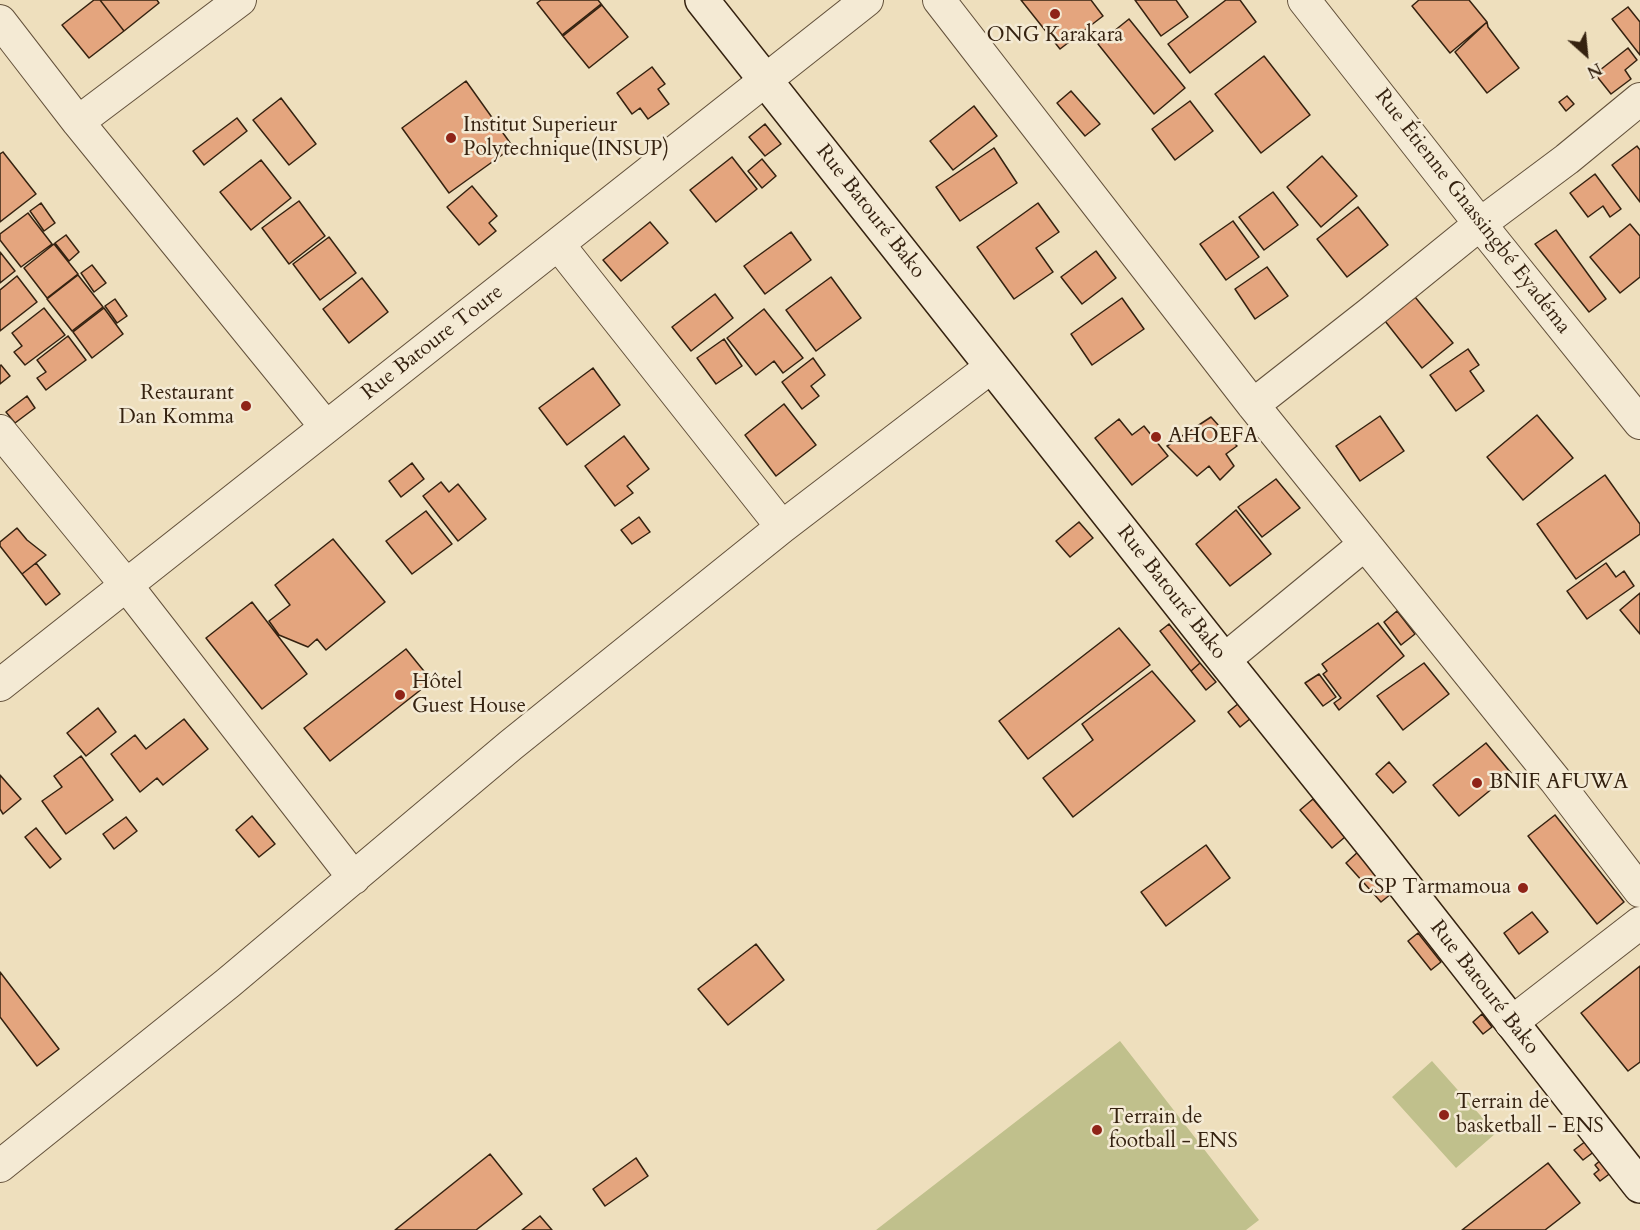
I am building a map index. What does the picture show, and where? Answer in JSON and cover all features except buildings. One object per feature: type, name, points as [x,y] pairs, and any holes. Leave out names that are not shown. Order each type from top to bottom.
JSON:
[{"type":"main road","name":"Rue Batouré Bako","points":[[702,0],[1640,1186]]},
{"type":"street","points":[[78,122],[240,0]]},
{"type":"street","name":"Rue Batoure Toure","points":[[0,686],[867,0]]},
{"type":"street","points":[[939,0],[1253,405],[1555,780],[1640,891]]},
{"type":"street","name":"Rue Étienne Gnassingbé Eyadéma","points":[[1304,0],[1640,423]]},
{"type":"street","points":[[0,21],[78,122],[326,428]]},
{"type":"street","points":[[1253,405],[1640,99]]},
{"type":"street","points":[[558,244],[782,527]]},
{"type":"street","points":[[0,1166],[219,990],[511,745],[782,527],[992,367]]},
{"type":"street","points":[[0,431],[127,586],[354,878]]},
{"type":"street","points":[[1224,660],[1365,544]]},
{"type":"street","points":[[1511,1023],[1640,923]]},
{"type":"green space","name":"Terrain de football - ENS","points":[[1120,1041],[1259,1220],[1246,1230],[876,1230]]},
{"type":"green space","name":"Terrain de basketball - ENS","points":[[1432,1061],[1496,1133],[1456,1168],[1392,1097]]},
{"type":"place","name":"ONG Karakara","points":[[1055,14]]},
{"type":"place","name":"Institut Superieur Polytechnique(INSUP)","points":[[451,138]]},
{"type":"place","name":"Restaurant Dan Komma","points":[[246,406]]},
{"type":"place","name":"AHOEFA","points":[[1156,437]]},
{"type":"place","name":"Hôtel Guest House","points":[[400,695]]},
{"type":"place","name":"BNIF AFUWA","points":[[1477,783]]},
{"type":"place","name":"CSP Tarmamoua","points":[[1523,888]]},
{"type":"place","name":"Terrain de basketball - ENS","points":[[1444,1115]]},
{"type":"place","name":"Terrain de football - ENS","points":[[1097,1130]]}]
